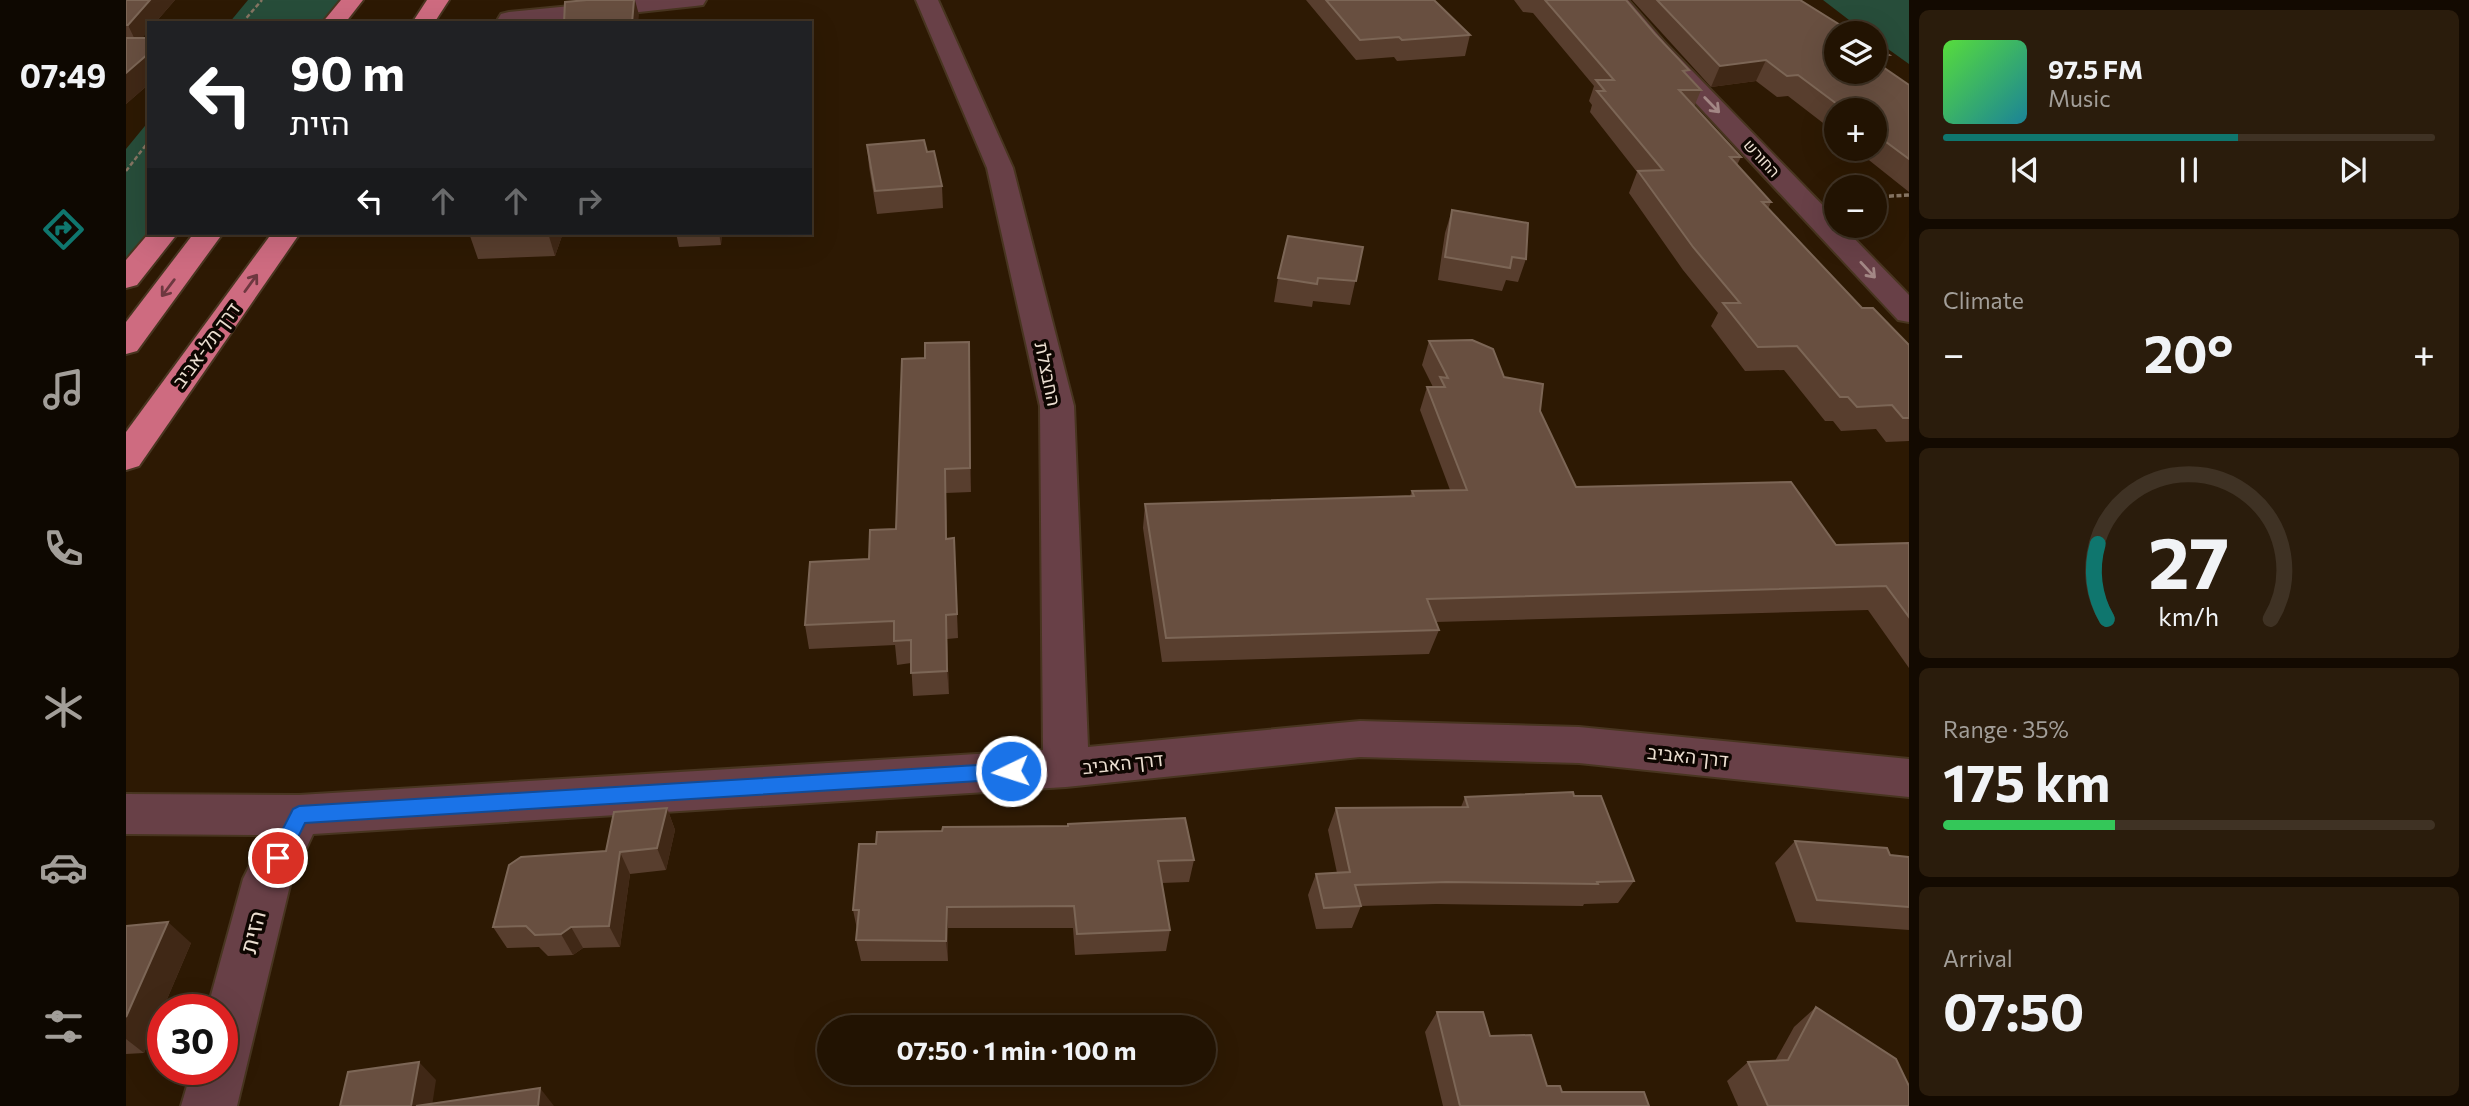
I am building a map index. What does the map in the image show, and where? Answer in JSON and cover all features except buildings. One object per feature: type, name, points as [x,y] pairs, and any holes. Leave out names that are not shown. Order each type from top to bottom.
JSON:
[{"type":"highway","points":[[424,21],[438,0]]},
{"type":"highway","points":[[337,21],[361,10]]},
{"type":"highway","points":[[126,279],[162,235]]},
{"type":"highway","points":[[126,344],[208,235]]},
{"type":"highway","name":"דרך תל-אביב","points":[[126,458],[285,235]]},
{"type":"street","points":[[509,19],[695,0]]},
{"type":"street","name":"החבצלת","points":[[927,0],[1000,169],[1057,406],[1066,768]]},
{"type":"street","name":"החורש","points":[[1617,0],[1657,48],[1909,313]]},
{"type":"street","name":"דרך האביב","points":[[126,814],[299,815],[1066,768],[1360,740],[1578,746],[1909,778]]},
{"type":"street","name":"הזית","points":[[238,994],[267,879],[299,815]]},
{"type":"street","points":[[209,1106],[215,1085]]},
{"type":"path","points":[[244,21],[262,0]]},
{"type":"path","points":[[126,172],[147,144]]},
{"type":"path","points":[[1887,196],[1909,195]]},
{"type":"green space","points":[[248,0],[339,0],[323,21],[231,21]]},
{"type":"green space","points":[[1823,0],[1909,0],[1909,64],[1887,48],[1887,21],[1850,21]]},
{"type":"green space","points":[[147,123],[147,235],[153,235],[126,266],[126,149]]},
{"type":"route","points":[[278,858],[299,815],[1011,771]]}]
